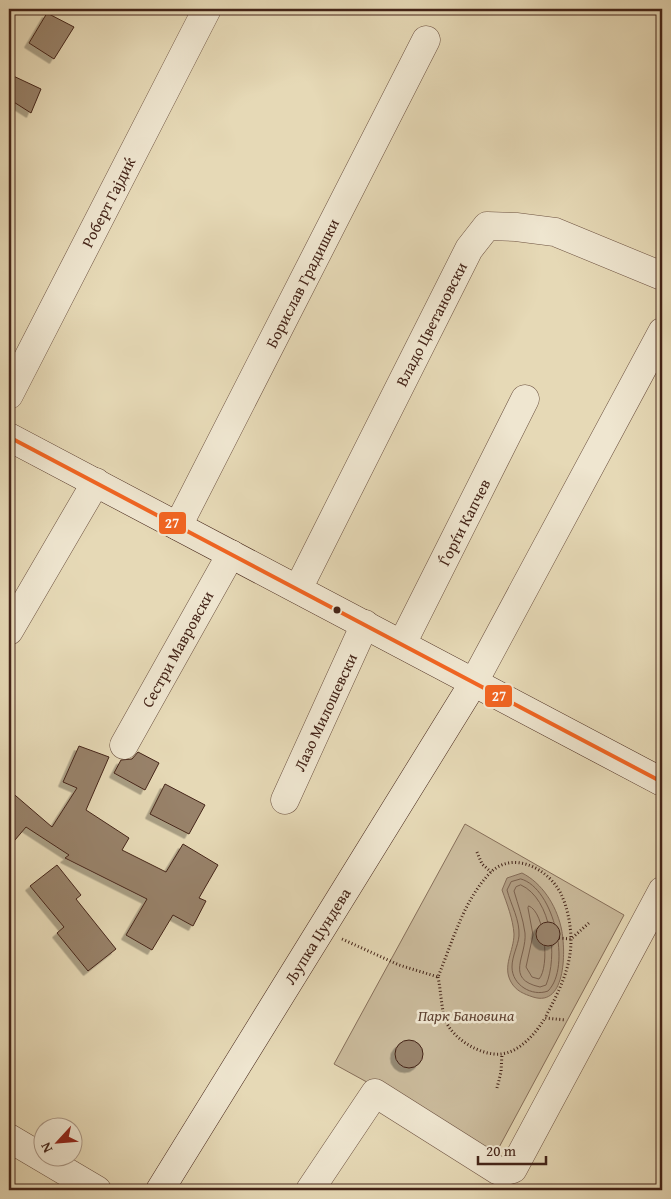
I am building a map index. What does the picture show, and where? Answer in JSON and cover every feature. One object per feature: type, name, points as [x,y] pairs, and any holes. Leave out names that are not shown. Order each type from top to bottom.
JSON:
[{"type":"street","name":"Роберт Гајдиќ","points":[[9,395],[207,9]]},
{"type":"street","name":"Борислав Градишки","points":[[178,526],[426,40]]},
{"type":"street","name":"Владо Цветановски","points":[[298,589],[468,249],[487,226],[516,227],[555,232],[662,276]]},
{"type":"street","points":[[474,682],[658,349]]},
{"type":"street","name":"Ѓорѓи Капчев","points":[[402,644],[525,399]]},
{"type":"street","points":[[9,437],[662,782]]},
{"type":"street","points":[[9,630],[96,482]]},
{"type":"street","name":"Сестри Мавровски","points":[[124,745],[231,554]]},
{"type":"street","name":"Лазо Милошевски","points":[[285,800],[365,624]]},
{"type":"street","name":"Љупка Џундева","points":[[160,1190],[474,682]]},
{"type":"street","points":[[310,1190],[375,1093],[497,1170],[508,1171],[517,1177],[593,1022],[662,891]]},
{"type":"street","points":[[9,1138],[97,1190]]},
{"type":"path","points":[[478,852],[482,864],[491,872]]},
{"type":"path","points":[[507,862],[522,862],[541,871],[559,891],[569,918],[571,939],[564,981],[545,1018],[536,1032],[520,1046],[502,1054],[470,1046],[457,1037],[446,1020],[438,977],[460,923],[491,872],[507,862]]},
{"type":"path","points":[[559,938],[571,939],[590,922]]},
{"type":"path","points":[[321,929],[399,965],[438,977]]},
{"type":"path","points":[[545,1018],[593,1022]]},
{"type":"path","points":[[497,1088],[501,1072],[502,1054]]},
{"type":"green space","name":"Парк Бановина","points":[[465,824],[624,915],[496,1153],[334,1064]]},
{"type":"water","points":[[522,873],[542,889],[552,903],[559,919],[563,936],[562,974],[552,994],[544,998],[533,997],[520,992],[515,988],[509,976],[508,964],[514,934],[511,917],[502,890],[507,878]]},
{"type":"building","points":[[47,13],[74,27],[54,59],[29,43]]},
{"type":"building","points":[[9,74],[41,89],[31,113],[9,99]]},
{"type":"building","points":[[79,746],[109,757],[86,810],[129,838],[122,850],[166,872],[183,844],[218,865],[199,898],[206,901],[193,926],[173,915],[152,950],[126,935],[147,899],[65,858],[69,855],[26,827],[9,847],[9,790],[52,827],[77,788],[63,782]]},
{"type":"building","points":[[138,752],[159,763],[145,790],[114,773],[121,760],[132,759]]},
{"type":"building","points":[[165,784],[205,805],[189,834],[150,814]]},
{"type":"building","points":[[57,865],[81,895],[76,899],[116,949],[88,971],[57,933],[64,927],[30,886]]},
{"type":"building","points":[[548,922],[553,923],[559,929],[559,939],[553,945],[548,946],[543,945],[537,939],[536,934],[537,929],[543,923]]},
{"type":"building","points":[[409,1040],[419,1044],[423,1054],[419,1064],[409,1068],[399,1064],[395,1054],[399,1044]]},
{"type":"transit line","name":"27","points":[[9,437],[662,782]]}]
